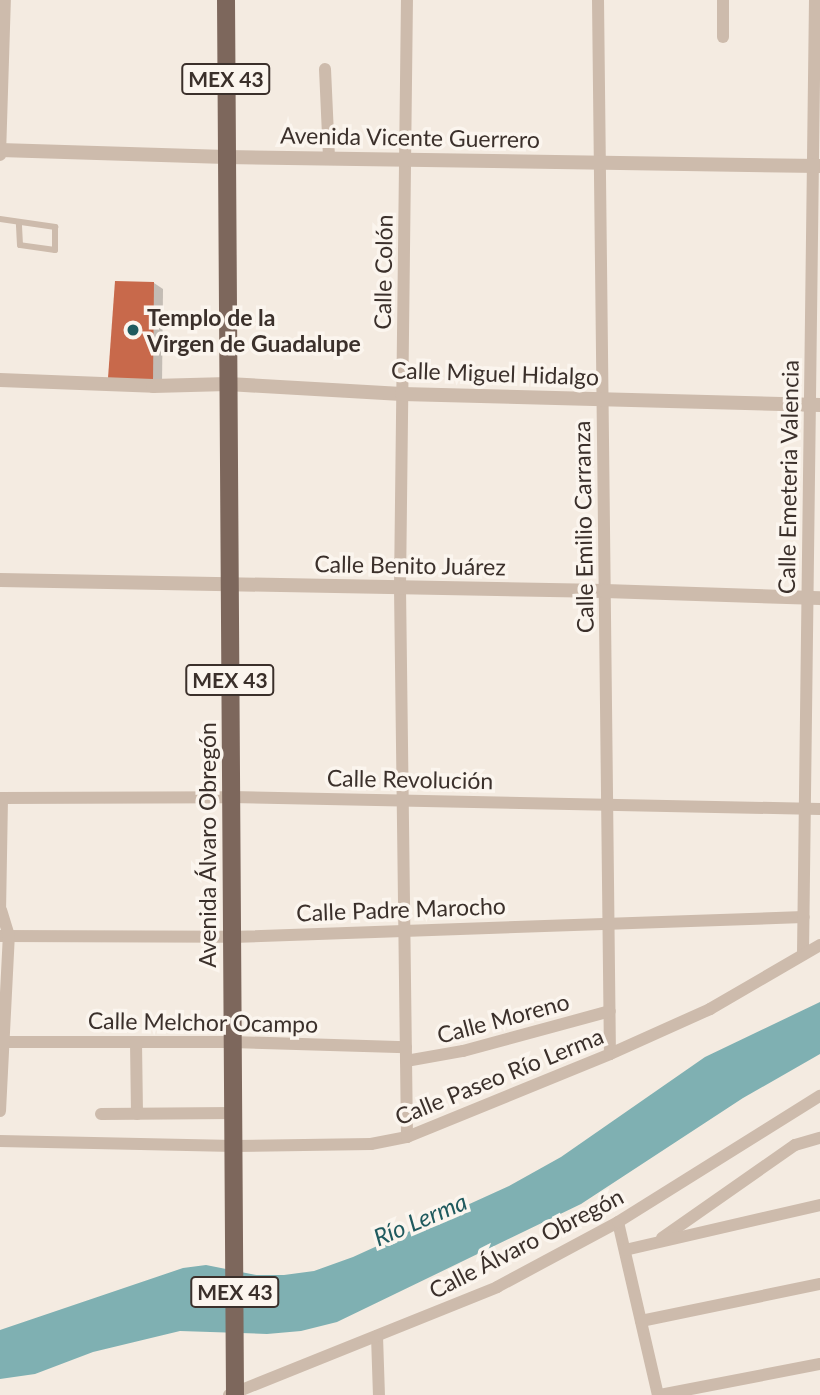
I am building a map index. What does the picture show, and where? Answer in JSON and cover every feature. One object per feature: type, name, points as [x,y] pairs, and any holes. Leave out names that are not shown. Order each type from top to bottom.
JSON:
[{"type":"main road","name":"Avenida Álvaro Obregón","points":[[226,0],[234,1113],[233,1391]]},
{"type":"street","points":[[0,152],[5,0]]},
{"type":"street","name":"Calle Colón","points":[[407,0],[400,587],[407,1137]]},
{"type":"street","name":"Calle Emilio Carranza","points":[[598,0],[610,1054]]},
{"type":"street","points":[[723,0],[723,37]]},
{"type":"street","name":"Calle Emeteria Valencia","points":[[803,954],[805,809],[814,598],[817,166],[815,0]]},
{"type":"street","points":[[325,69],[329,158]]},
{"type":"street","name":"Avenida Vicente Guerrero","points":[[0,152],[817,166]]},
{"type":"street","name":"Calle Miguel Hidalgo","points":[[0,380],[153,386],[228,384],[402,394],[815,405]]},
{"type":"street","name":"Calle Benito Juárez","points":[[0,580],[605,591],[814,598]]},
{"type":"street","name":"Calle Revolución","points":[[1,798],[231,797],[820,809]]},
{"type":"street","points":[[0,1111],[5,936],[1,912],[1,798]]},
{"type":"street","name":"Calle Padre Marocho","points":[[5,936],[232,937],[804,917]]},
{"type":"street","name":"Calle Paseo Río Lerma","points":[[0,1140],[234,1146],[372,1144],[407,1137],[610,1054],[710,1009],[820,945]]},
{"type":"street","name":"Calle Moreno","points":[[406,1061],[463,1051],[610,1011]]},
{"type":"street","name":"Calle Melchor Ocampo","points":[[2,1042],[233,1042],[406,1047]]},
{"type":"street","points":[[136,1042],[137,1114]]},
{"type":"street","name":"Calle Álvaro Obregón","points":[[233,1391],[497,1287],[618,1222],[820,1096]]},
{"type":"street","points":[[102,1114],[234,1113]]},
{"type":"street","points":[[655,1243],[795,1146],[820,1138]]},
{"type":"street","points":[[625,1250],[820,1205]]},
{"type":"street","points":[[618,1222],[659,1395],[820,1364]]},
{"type":"street","points":[[641,1321],[820,1284]]},
{"type":"street","points":[[377,1335],[379,1395]]},
{"type":"lane","points":[[0,219],[55,227],[55,250],[20,245],[19,223]]},
{"type":"water","points":[[820,1002],[820,1054],[743,1098],[581,1204],[337,1322],[301,1331],[267,1334],[180,1331],[93,1352],[35,1374],[0,1379],[0,1330],[183,1268],[206,1265],[256,1275],[284,1275],[314,1271],[353,1257],[509,1186],[561,1157],[705,1057]]},
{"type":"building","name":"Templo de la Virgen de Guadalupe","points":[[115,281],[154,282],[153,380],[108,378]]},
{"type":"place","name":"Templo de la Virgen de Guadalupe","points":[[133,330]]},
{"type":"water label","name":"Río Lerma","points":[[420,1219]]}]
